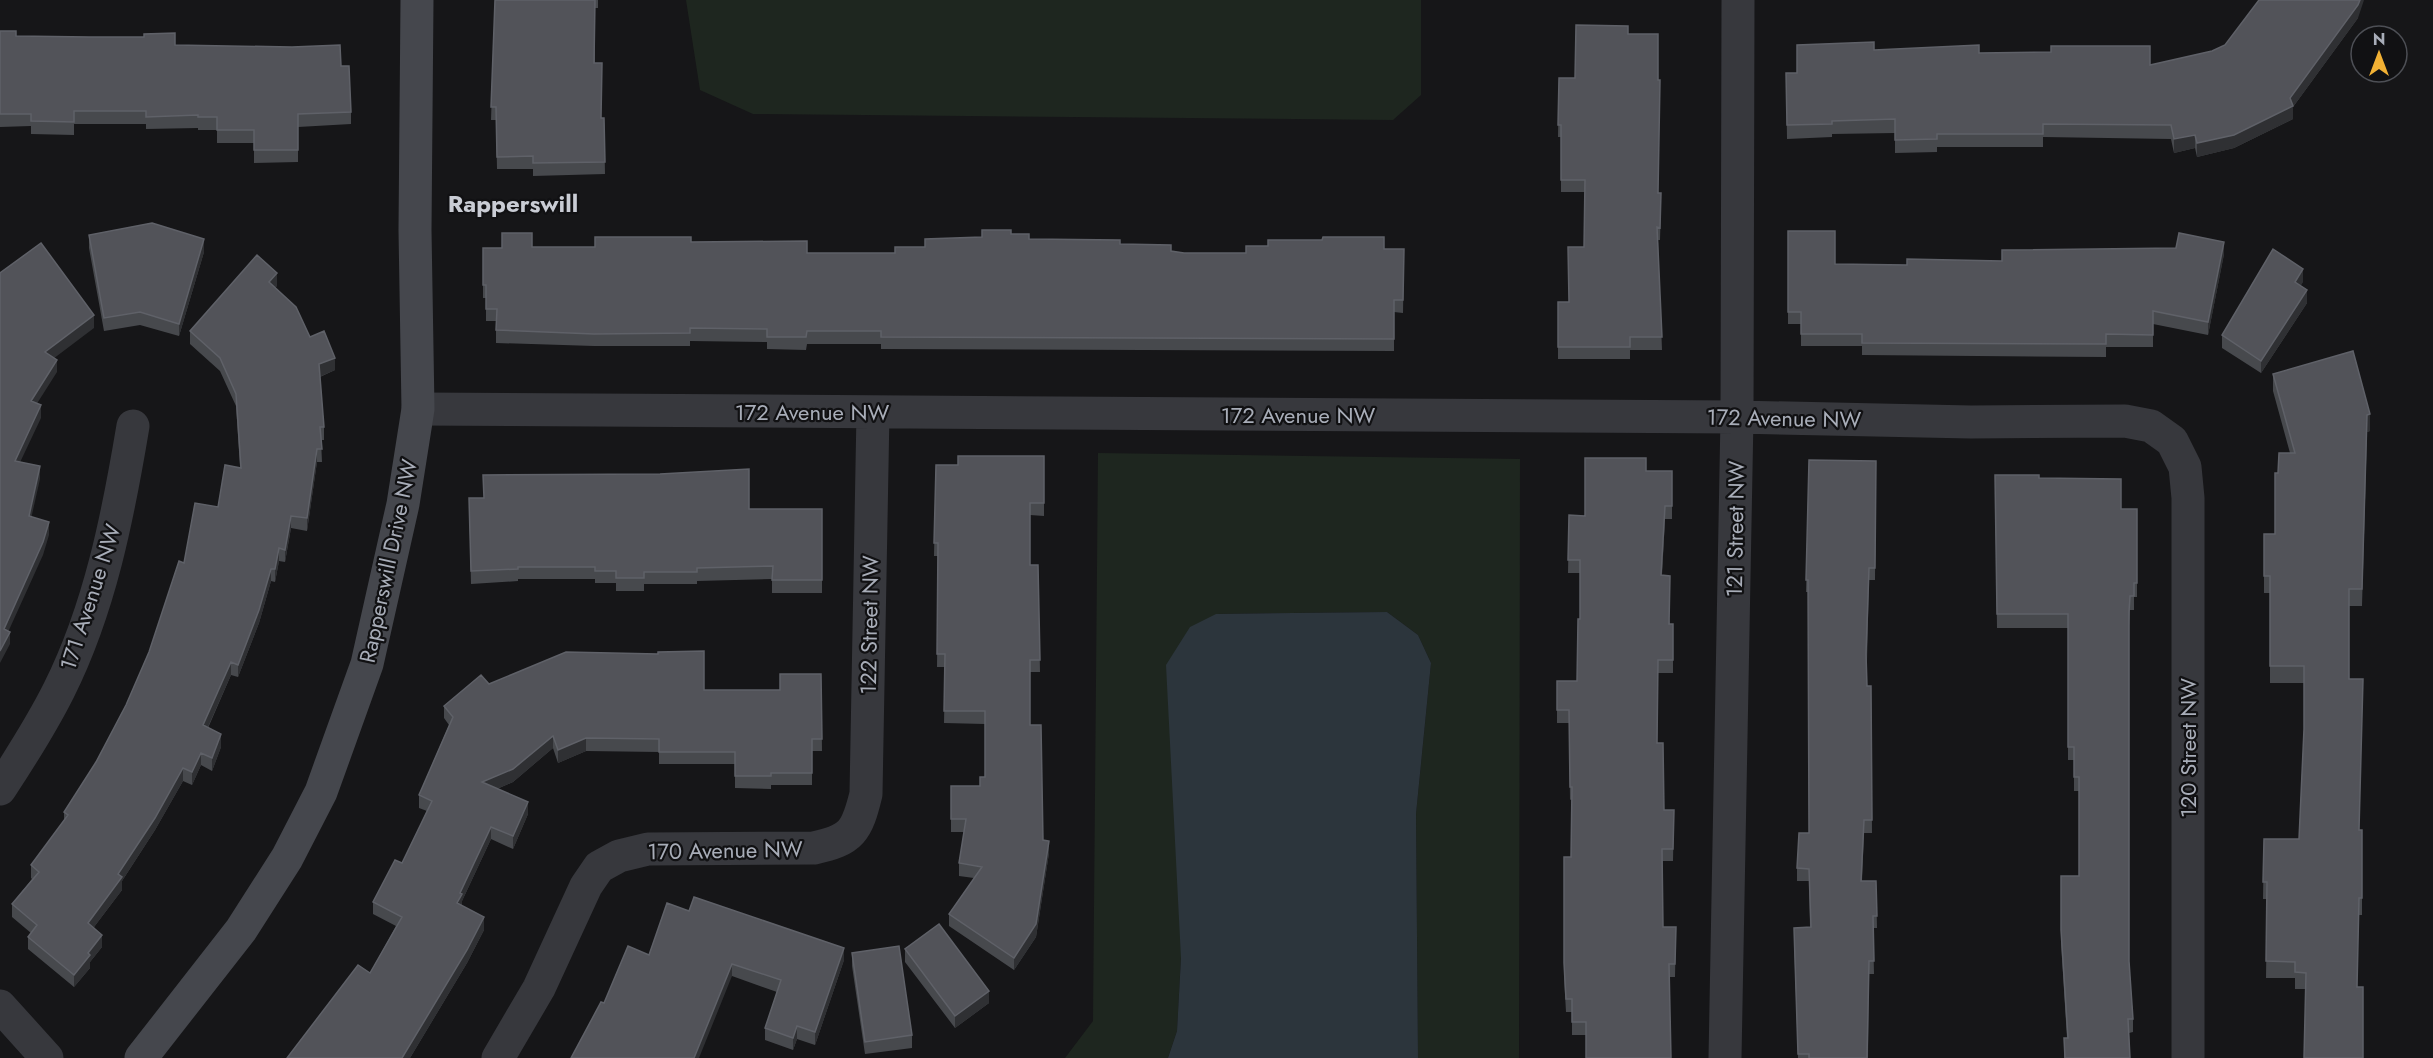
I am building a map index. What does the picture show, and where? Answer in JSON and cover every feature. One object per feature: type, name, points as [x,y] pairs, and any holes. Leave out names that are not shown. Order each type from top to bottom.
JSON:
[{"type":"street","name":"Rapperswill Drive NW","points":[[141,1058],[241,930],[287,858],[321,792],[367,664],[404,504],[418,409],[415,230],[417,0]]},
{"type":"street","name":"121 Street NW","points":[[1725,1058],[1737,417],[1738,0]]},
{"type":"street","name":"172 Avenue NW","points":[[418,409],[1737,417],[1971,422],[2126,421],[2151,426],[2172,441]]},
{"type":"street","name":"122 Street NW","points":[[851,834],[860,818],[866,794],[873,412]]},
{"type":"street","name":"171 Avenue NW","points":[[0,789],[60,689],[85,628],[115,523],[133,426]]},
{"type":"street","name":"120 Street NW","points":[[2172,441],[2185,467],[2188,498],[2188,1058]]},
{"type":"street","name":"170 Avenue NW","points":[[498,1058],[539,988],[586,886],[598,867],[620,856],[648,849],[814,848],[836,843],[851,834]]},
{"type":"street","points":[[0,1006],[47,1058]]},
{"type":"shaded area","points":[[686,0],[1421,0],[1421,95],[1393,120],[753,114],[700,90]]},
{"type":"shaded area","points":[[1098,453],[1520,459],[1519,1058],[1418,1058],[1416,814],[1431,663],[1418,635],[1387,612],[1216,614],[1181,958],[1177,1031],[1168,1058],[1065,1058],[1093,1021]]},
{"type":"shaded area","points":[[1387,612],[1418,635],[1431,663],[1416,814],[1418,1058],[1168,1058],[1177,1031],[1181,958],[1166,665],[1190,627],[1216,614]]},
{"type":"building","points":[[495,0],[595,0],[594,63],[602,63],[601,118],[604,118],[605,162],[533,163],[533,156],[497,157],[496,107],[491,107]]},
{"type":"building","points":[[2259,0],[2360,0],[2290,98],[2293,106],[2234,135],[2197,143],[2195,135],[2174,139],[2171,125],[2043,124],[2043,134],[1937,134],[1937,139],[1895,140],[1895,119],[1787,125],[1786,73],[1797,73],[1797,45],[1874,42],[1874,50],[1979,45],[1979,53],[2051,52],[2051,46],[2150,46],[2150,65],[2212,51],[2225,45]]},
{"type":"building","points":[[1576,25],[1628,26],[1628,34],[1658,34],[1658,80],[1660,80],[1658,193],[1661,193],[1660,228],[1657,227],[1662,337],[1630,337],[1630,347],[1558,347],[1558,302],[1569,302],[1568,247],[1584,247],[1585,180],[1561,180],[1561,125],[1558,125],[1559,78],[1575,78]]},
{"type":"building","points":[[0,31],[16,31],[16,36],[90,37],[144,37],[144,34],[175,33],[175,45],[292,47],[340,45],[341,66],[349,66],[351,112],[298,114],[298,150],[254,150],[254,130],[217,130],[217,117],[198,117],[198,115],[146,117],[146,111],[74,111],[74,122],[31,121],[31,114],[0,114]]},
{"type":"building","points":[[152,223],[204,239],[179,324],[140,312],[104,318],[89,235]]},
{"type":"building","points":[[982,230],[1011,230],[1011,234],[1029,234],[1029,239],[1120,240],[1120,244],[1171,245],[1171,251],[1184,253],[1246,253],[1246,246],[1268,246],[1268,240],[1384,237],[1384,249],[1404,249],[1403,300],[1394,300],[1394,339],[881,337],[881,331],[807,331],[806,337],[767,337],[767,329],[690,328],[690,333],[594,334],[496,330],[497,309],[486,309],[486,285],[483,285],[483,248],[502,248],[502,233],[532,233],[532,247],[595,247],[595,237],[691,237],[691,242],[807,241],[807,253],[895,253],[895,247],[925,247],[925,239],[982,237]]},
{"type":"building","points":[[1788,231],[1835,231],[1835,264],[1907,265],[1907,259],[2002,261],[2002,250],[2176,248],[2179,233],[2224,242],[2208,322],[2153,311],[2153,335],[2106,334],[2106,344],[1862,343],[1862,334],[1801,334],[1801,312],[1788,312]]},
{"type":"building","points":[[41,243],[94,315],[45,352],[57,360],[31,401],[41,405],[15,461],[40,466],[29,516],[49,522],[43,542],[4,629],[10,632],[0,651],[0,273]]},
{"type":"building","points":[[2273,249],[2303,269],[2295,282],[2307,290],[2261,361],[2222,335]]},
{"type":"building","points":[[257,255],[277,273],[269,282],[296,307],[310,337],[324,331],[335,358],[319,364],[324,427],[320,427],[322,449],[317,449],[307,518],[291,516],[285,550],[279,548],[275,569],[271,569],[259,610],[238,665],[231,662],[203,725],[221,734],[212,758],[201,753],[192,772],[183,768],[155,818],[118,874],[122,877],[88,923],[102,935],[74,975],[28,937],[37,925],[12,904],[39,872],[31,865],[68,815],[64,812],[96,762],[126,705],[149,652],[179,561],[184,563],[195,503],[218,507],[225,465],[241,468],[236,394],[220,358],[190,331]]},
{"type":"building","points":[[2353,351],[2370,414],[2367,415],[2362,589],[2349,589],[2349,679],[2363,679],[2359,830],[2362,830],[2362,898],[2359,898],[2357,987],[2363,987],[2363,1058],[2304,1058],[2306,973],[2295,972],[2295,962],[2266,961],[2267,882],[2263,882],[2264,839],[2299,839],[2304,729],[2304,666],[2270,666],[2270,576],[2264,576],[2264,534],[2275,534],[2275,473],[2278,473],[2279,453],[2295,453],[2273,374]]},
{"type":"building","points":[[958,456],[1044,456],[1044,503],[1030,503],[1030,565],[1038,565],[1040,660],[1030,660],[1030,725],[1041,725],[1043,840],[1049,841],[1036,924],[1014,958],[949,914],[982,867],[959,863],[966,819],[951,819],[951,786],[980,786],[980,777],[985,777],[985,711],[944,711],[945,654],[937,654],[938,543],[934,543],[936,465],[958,465]]},
{"type":"building","points":[[1585,458],[1646,458],[1646,471],[1672,471],[1672,506],[1665,506],[1661,575],[1670,576],[1669,624],[1673,624],[1673,660],[1658,660],[1657,743],[1663,743],[1664,810],[1674,810],[1673,849],[1662,849],[1663,927],[1676,927],[1675,964],[1669,964],[1671,1058],[1586,1058],[1586,1022],[1572,1022],[1572,999],[1566,999],[1564,857],[1571,857],[1572,787],[1570,787],[1569,710],[1557,710],[1557,681],[1577,681],[1580,560],[1568,560],[1569,515],[1585,516]]},
{"type":"building","points":[[1809,460],[1876,461],[1875,568],[1869,568],[1866,654],[1867,686],[1871,686],[1872,820],[1864,820],[1861,881],[1876,881],[1877,916],[1873,916],[1874,961],[1869,961],[1867,1058],[1809,1058],[1809,1054],[1798,1054],[1794,928],[1811,927],[1809,869],[1797,868],[1799,833],[1809,833],[1808,580],[1806,580]]},
{"type":"building","points":[[749,469],[749,509],[822,509],[822,580],[772,580],[773,566],[697,568],[697,572],[644,572],[644,578],[616,578],[616,571],[595,571],[595,567],[518,567],[518,569],[471,571],[469,498],[484,498],[483,475],[660,474]]},
{"type":"building","points":[[1995,475],[2121,479],[2121,509],[2137,509],[2137,583],[2134,583],[2134,596],[2130,596],[2129,612],[2129,961],[2133,1019],[2128,1019],[2130,1058],[2065,1058],[2064,1038],[2068,1038],[2061,930],[2061,876],[2079,876],[2079,777],[2074,777],[2074,747],[2068,747],[2068,614],[1997,614]]},
{"type":"building","points":[[704,651],[704,690],[780,690],[780,674],[821,674],[822,739],[812,739],[812,773],[735,776],[735,752],[659,752],[659,739],[586,738],[558,750],[553,736],[513,769],[482,782],[528,802],[513,836],[491,827],[457,903],[484,917],[467,950],[402,1058],[287,1058],[358,965],[370,973],[402,917],[373,902],[395,860],[402,863],[432,801],[419,795],[453,717],[444,706],[481,675],[489,684],[566,652],[658,654],[658,652]]},
{"type":"building","points":[[694,897],[844,948],[815,1032],[797,1026],[793,1038],[765,1028],[781,980],[732,964],[694,1058],[571,1058],[601,1002],[604,1003],[628,946],[649,955],[667,903],[689,911]]},
{"type":"building","points":[[939,924],[989,991],[955,1016],[905,949]]},
{"type":"building","points":[[899,946],[912,1035],[865,1042],[852,953]]},
{"type":"district","name":"Rapperswill","points":[[513,203]]}]
